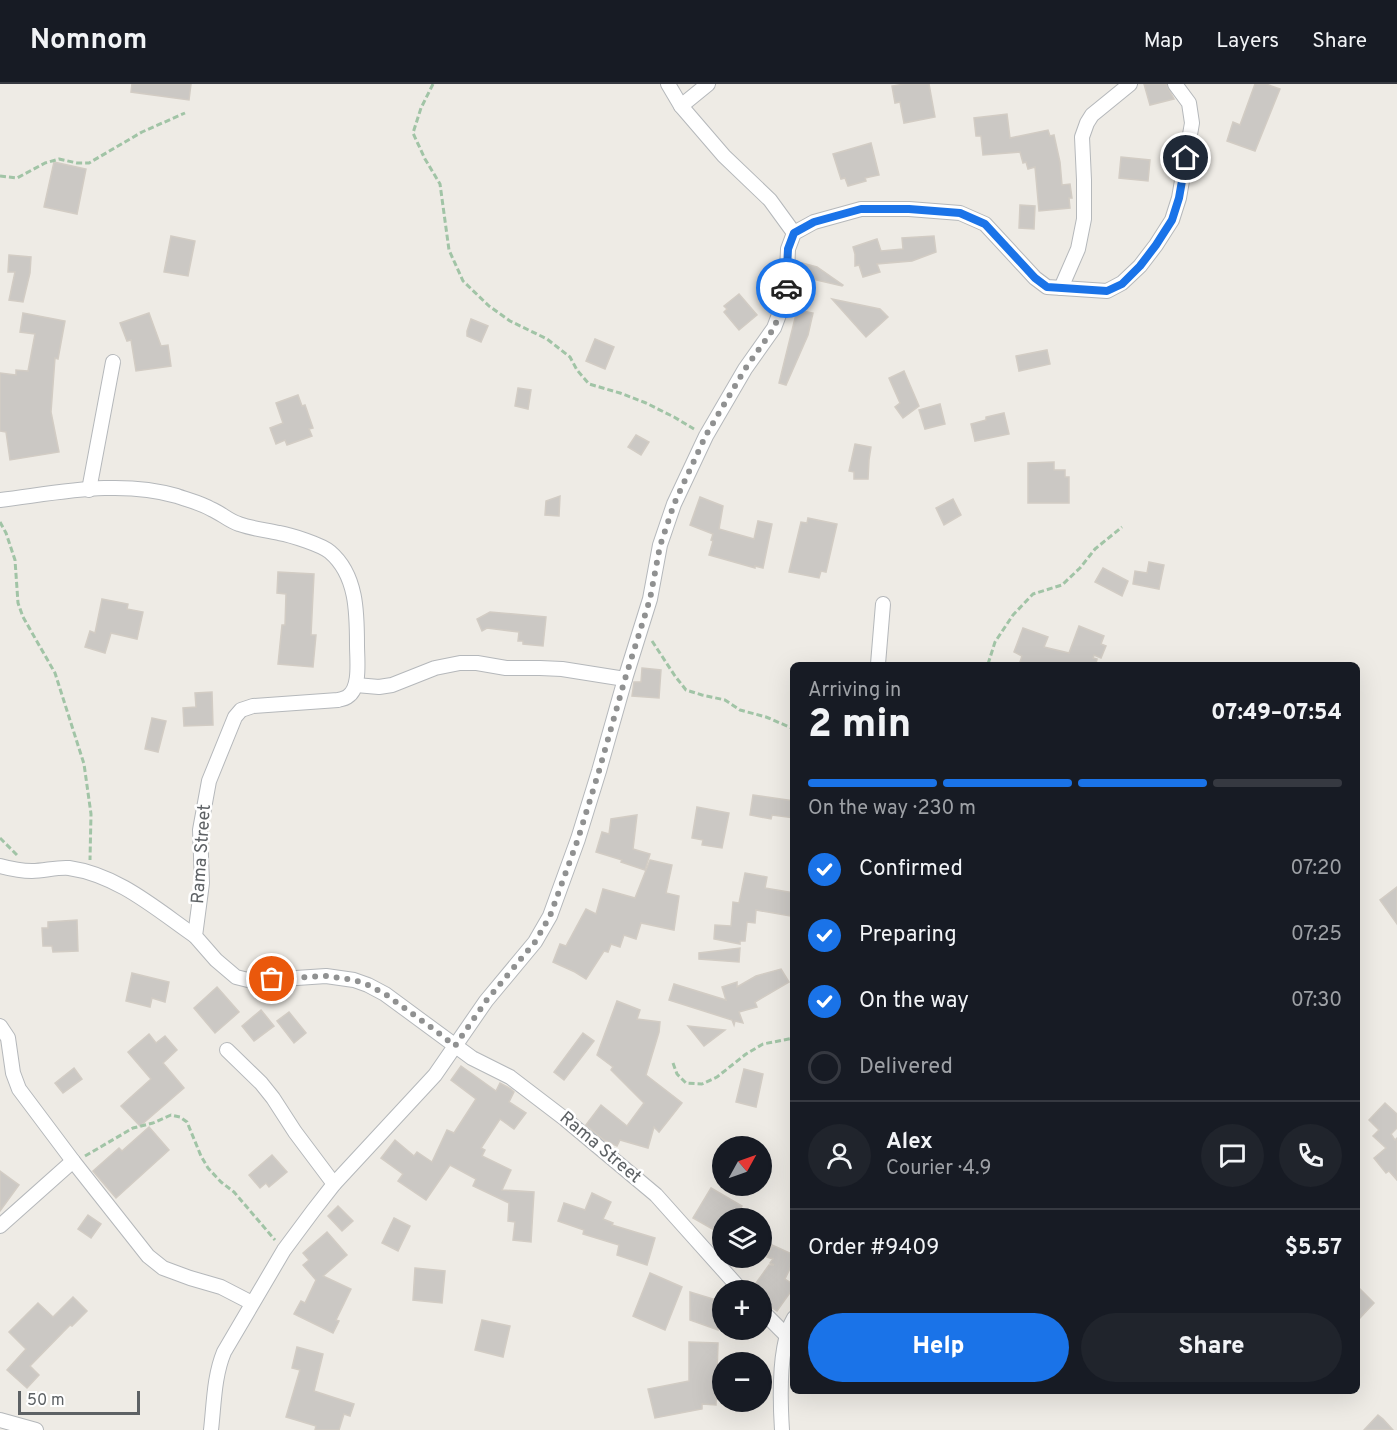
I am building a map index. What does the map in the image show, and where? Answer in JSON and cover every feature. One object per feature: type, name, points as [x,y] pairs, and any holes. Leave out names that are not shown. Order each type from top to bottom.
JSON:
[{"type":"street","points":[[668,84],[681,106],[724,156],[770,200],[794,233]]},
{"type":"street","points":[[681,106],[708,84]]},
{"type":"street","points":[[1061,288],[1078,249],[1084,219],[1082,137],[1084,130],[1092,115],[1130,84]]},
{"type":"street","points":[[211,1430],[216,1374],[224,1352],[284,1250],[334,1184],[435,1075],[486,1001],[535,942],[550,916],[582,828],[650,599],[660,546],[674,504],[706,435],[745,369],[774,328],[786,296],[788,249],[794,233],[814,222],[861,209],[909,209],[960,213],[985,224],[1035,278],[1047,287],[1107,291],[1122,284],[1140,266],[1172,220],[1179,198],[1192,123],[1190,103],[1175,84]]},
{"type":"street","points":[[89,490],[113,362]]},
{"type":"street","points":[[0,501],[89,490],[146,489],[177,496],[210,508],[236,523],[257,530],[280,533],[329,550],[343,565],[352,585],[357,623],[356,685],[379,687],[392,685],[435,668],[460,663],[477,663],[506,669],[562,669],[625,679]]},
{"type":"street","points":[[878,662],[883,604]]},
{"type":"street","name":"Rama Street","points":[[356,685],[347,697],[338,700],[254,706],[241,710],[235,717],[209,781],[200,830],[202,883],[195,936],[216,960],[236,977],[252,981],[326,976],[354,980],[385,994],[472,1058],[510,1077],[611,1156],[656,1195],[732,1280]]},
{"type":"street","points":[[0,866],[33,871],[67,868],[90,873],[121,885],[195,936]]},
{"type":"street","points":[[0,1026],[8,1038],[13,1073],[20,1089],[148,1256],[163,1268],[221,1287],[252,1304]]},
{"type":"street","points":[[227,1050],[273,1098],[334,1184]]},
{"type":"street","points":[[0,1226],[75,1163]]},
{"type":"street","points":[[772,1321],[787,1336]]},
{"type":"street","points":[[782,1430],[780,1402],[783,1361],[790,1328]]},
{"type":"street","points":[[0,1420],[36,1430]]},
{"type":"path","points":[[433,84],[412,133],[440,184],[449,250],[463,281],[489,306],[510,321],[547,339],[570,357],[589,384],[646,403],[706,435]]},
{"type":"path","points":[[0,176],[17,178],[45,163],[59,159],[89,163],[142,132],[185,112]]},
{"type":"path","points":[[0,522],[15,560],[18,603],[23,617],[55,674],[84,764],[91,814],[90,873]]},
{"type":"path","points":[[989,662],[995,642],[1013,615],[1033,594],[1062,585],[1095,549],[1122,527]]},
{"type":"path","points":[[642,625],[686,690],[725,700],[740,711],[766,717],[790,727]]},
{"type":"path","points":[[674,1063],[677,1074],[687,1083],[702,1084],[717,1077],[763,1044],[790,1039]]},
{"type":"path","points":[[75,1163],[88,1153],[133,1128],[171,1115],[180,1117],[188,1122],[208,1168],[234,1192],[284,1250]]},
{"type":"building","points":[[132,84],[191,84],[189,100],[131,92]]},
{"type":"building","points":[[929,84],[935,117],[904,123],[900,102],[895,103],[892,86]]},
{"type":"building","points":[[1144,84],[1166,84],[1174,99],[1150,105]]},
{"type":"building","points":[[1255,84],[1266,84],[1280,89],[1255,151],[1227,141],[1233,122],[1240,125]]},
{"type":"building","points":[[1007,114],[1010,138],[1048,130],[1050,136],[1054,135],[1062,185],[1070,184],[1072,198],[1069,198],[1070,208],[1039,211],[1035,167],[1028,169],[1026,162],[1023,163],[1020,152],[983,155],[981,136],[976,136],[974,118]]},
{"type":"building","points":[[871,143],[879,175],[865,178],[866,181],[848,186],[845,178],[841,179],[833,154]]},
{"type":"building","points":[[1121,157],[1150,160],[1148,181],[1119,178]]},
{"type":"building","points":[[54,162],[86,169],[77,214],[44,207]]},
{"type":"building","points":[[1020,205],[1035,206],[1034,229],[1019,228]]},
{"type":"building","points":[[171,236],[195,241],[188,276],[164,272]]},
{"type":"building","points":[[934,236],[936,252],[912,261],[877,264],[880,272],[863,277],[859,265],[855,266],[853,247],[877,239],[881,251],[903,249],[902,238]]},
{"type":"building","points":[[9,255],[31,257],[30,273],[23,302],[9,300],[15,272],[8,272]]},
{"type":"building","points":[[802,263],[817,267],[843,285],[799,276]]},
{"type":"building","points":[[739,294],[757,315],[739,330],[724,312],[727,309],[724,306]]},
{"type":"building","points":[[832,299],[880,309],[888,317],[866,337]]},
{"type":"building","points":[[797,310],[813,313],[808,335],[786,385],[779,383]]},
{"type":"building","points":[[23,313],[65,321],[58,359],[55,358],[51,412],[59,452],[10,460],[6,432],[0,431],[0,373],[16,375],[16,370],[28,371],[35,334],[20,332]]},
{"type":"building","points":[[149,313],[161,346],[168,345],[171,366],[136,371],[131,340],[127,341],[120,323]]},
{"type":"building","points":[[471,319],[488,326],[481,342],[467,336]]},
{"type":"building","points":[[595,339],[614,347],[605,369],[586,361]]},
{"type":"building","points":[[1047,350],[1050,364],[1019,371],[1016,356]]},
{"type":"building","points":[[904,371],[919,406],[903,418],[895,407],[900,403],[889,378]]},
{"type":"building","points":[[518,388],[531,390],[528,409],[515,406]]},
{"type":"building","points":[[298,395],[302,406],[305,405],[313,428],[309,429],[312,436],[287,445],[285,440],[276,444],[270,428],[283,423],[276,403]]},
{"type":"building","points":[[940,404],[945,424],[925,429],[919,410]]},
{"type":"building","points":[[1004,413],[1009,434],[975,441],[971,424],[986,420],[986,417]]},
{"type":"building","points":[[636,435],[649,442],[641,455],[628,447]]},
{"type":"building","points":[[855,444],[871,447],[868,479],[854,479],[854,472],[849,471]]},
{"type":"building","points":[[1054,462],[1054,470],[1065,470],[1065,477],[1069,477],[1069,503],[1028,503],[1028,463]]},
{"type":"building","points":[[560,496],[559,516],[545,515],[546,501]]},
{"type":"building","points":[[700,497],[723,506],[719,529],[754,539],[758,521],[772,524],[763,568],[755,566],[755,568],[709,555],[713,534],[690,525]]},
{"type":"building","points":[[953,499],[961,515],[944,525],[936,508]]},
{"type":"building","points":[[808,518],[837,524],[826,572],[821,571],[819,578],[789,572],[801,522],[807,523]]},
{"type":"building","points":[[1149,562],[1164,565],[1159,589],[1133,584],[1135,571],[1147,573]]},
{"type":"building","points":[[1103,568],[1128,581],[1122,596],[1095,582]]},
{"type":"building","points":[[278,572],[314,574],[311,635],[316,635],[313,667],[278,664],[282,625],[285,625],[286,594],[277,593]]},
{"type":"building","points":[[102,599],[128,604],[127,609],[143,612],[137,639],[111,633],[105,653],[85,647],[90,631],[95,633]]},
{"type":"building","points":[[490,612],[546,617],[543,646],[523,644],[523,641],[518,641],[519,632],[487,628],[482,631],[477,619]]},
{"type":"building","points":[[1079,626],[1104,636],[1101,644],[1106,646],[1101,658],[1094,655],[1093,658],[1097,659],[1096,662],[1020,662],[1022,656],[1014,652],[1023,628],[1048,637],[1044,647],[1069,653]]},
{"type":"building","points":[[642,668],[661,670],[659,698],[632,696],[634,682],[641,682]]},
{"type":"building","points":[[212,692],[213,725],[184,726],[183,708],[196,707],[195,693]]},
{"type":"building","points":[[152,718],[166,721],[158,752],[145,749]]},
{"type":"building","points":[[753,795],[790,800],[790,817],[772,815],[771,819],[750,815]]},
{"type":"building","points":[[697,807],[729,813],[722,848],[702,845],[703,840],[692,838]]},
{"type":"building","points":[[637,815],[633,849],[650,854],[645,870],[596,852],[602,832],[609,834],[611,819]]},
{"type":"building","points":[[650,860],[672,865],[666,893],[679,896],[674,930],[641,923],[636,939],[624,935],[620,947],[611,944],[608,952],[604,951],[586,979],[553,962],[560,944],[566,946],[586,909],[596,914],[603,889],[635,898]]},
{"type":"building","points":[[745,873],[767,877],[765,888],[790,892],[790,916],[756,910],[755,923],[747,922],[745,941],[740,941],[740,944],[714,939],[715,925],[731,926],[733,902],[739,903]]},
{"type":"building","points":[[1397,887],[1397,924],[1380,900]]},
{"type":"building","points":[[77,920],[78,951],[53,952],[52,946],[43,946],[42,928],[48,928],[48,922]]},
{"type":"building","points":[[740,948],[739,962],[699,959],[699,953]]},
{"type":"building","points":[[781,969],[789,982],[755,1002],[757,1007],[739,1012],[743,1023],[735,1021],[734,1025],[732,1020],[669,1000],[674,984],[726,1000],[722,987],[737,982],[737,987],[756,976]]},
{"type":"building","points":[[132,973],[169,982],[165,1002],[152,998],[150,1007],[126,1001]]},
{"type":"building","points":[[217,987],[239,1012],[215,1033],[194,1008]]},
{"type":"building","points":[[617,1001],[640,1010],[637,1019],[660,1022],[646,1075],[682,1103],[659,1132],[654,1127],[648,1148],[620,1140],[617,1146],[604,1140],[586,1125],[601,1105],[627,1126],[644,1103],[611,1070],[613,1067],[597,1055]]},
{"type":"building","points":[[261,1010],[274,1026],[254,1041],[242,1026]]},
{"type":"building","points":[[289,1012],[306,1033],[294,1043],[277,1021]]},
{"type":"building","points":[[688,1026],[725,1030],[704,1046]]},
{"type":"building","points":[[583,1033],[594,1041],[564,1080],[554,1072]]},
{"type":"building","points":[[149,1034],[156,1043],[165,1036],[177,1050],[163,1063],[184,1088],[140,1126],[121,1106],[151,1079],[128,1052]]},
{"type":"building","points":[[461,1066],[496,1091],[500,1083],[511,1089],[514,1092],[509,1102],[526,1113],[514,1129],[500,1119],[481,1148],[485,1150],[482,1156],[511,1170],[502,1190],[534,1192],[531,1242],[513,1240],[515,1222],[508,1221],[509,1203],[473,1186],[476,1179],[450,1165],[426,1200],[398,1181],[403,1174],[381,1158],[395,1140],[414,1156],[417,1152],[432,1162],[447,1130],[454,1133],[476,1099],[451,1080]]},
{"type":"building","points":[[74,1068],[82,1079],[63,1093],[55,1083]]},
{"type":"building","points":[[744,1069],[763,1074],[756,1107],[736,1102]]},
{"type":"building","points":[[1385,1103],[1397,1114],[1397,1128],[1391,1134],[1395,1140],[1397,1138],[1397,1180],[1389,1171],[1386,1173],[1374,1158],[1386,1148],[1373,1136],[1379,1130],[1369,1120]]},
{"type":"building","points":[[149,1127],[169,1150],[116,1198],[93,1171],[119,1148],[122,1151]]},
{"type":"building","points":[[272,1155],[287,1172],[269,1187],[266,1183],[260,1188],[249,1175]]},
{"type":"building","points":[[0,1171],[19,1185],[0,1211]]},
{"type":"building","points":[[711,1188],[712,1196],[725,1196],[742,1206],[741,1208],[712,1208],[712,1229],[693,1218]]},
{"type":"building","points":[[592,1193],[611,1202],[603,1219],[613,1223],[612,1225],[655,1238],[647,1265],[617,1255],[619,1245],[583,1234],[584,1230],[558,1221],[564,1203],[585,1210]]},
{"type":"building","points":[[338,1206],[353,1221],[342,1231],[328,1216]]},
{"type":"building","points":[[88,1215],[101,1224],[91,1238],[78,1229]]},
{"type":"building","points":[[394,1218],[410,1226],[398,1251],[382,1243]]},
{"type":"building","points":[[327,1232],[347,1255],[323,1276],[351,1289],[336,1320],[339,1321],[333,1333],[294,1314],[301,1301],[305,1303],[316,1280],[303,1265],[309,1260],[303,1253]]},
{"type":"building","points":[[772,1245],[790,1253],[790,1268],[785,1279],[790,1282],[790,1293],[777,1311],[772,1308],[772,1280],[758,1280],[767,1268],[772,1268]]},
{"type":"building","points":[[415,1268],[445,1271],[442,1303],[413,1300]]},
{"type":"building","points":[[650,1273],[682,1287],[665,1330],[633,1316]]},
{"type":"building","points":[[1360,1289],[1374,1303],[1360,1318]]},
{"type":"building","points":[[690,1292],[712,1299],[712,1328],[690,1320]]},
{"type":"building","points":[[73,1297],[87,1311],[30,1366],[39,1375],[27,1388],[7,1370],[26,1349],[9,1332],[38,1303],[53,1317]]},
{"type":"building","points":[[482,1320],[510,1326],[503,1357],[475,1350]]},
{"type":"building","points":[[689,1342],[718,1343],[718,1352],[712,1352],[712,1405],[702,1404],[702,1409],[655,1418],[648,1389],[689,1381]]},
{"type":"building","points":[[297,1347],[323,1354],[314,1391],[354,1404],[350,1416],[344,1414],[339,1430],[315,1430],[316,1426],[286,1417],[300,1370],[292,1368]]},
{"type":"building","points":[[1378,1415],[1383,1419],[1393,1430],[1364,1430]]},
{"type":"way so far","points":[[272,979],[326,976],[354,980],[368,985],[385,994],[455,1046],[486,1001],[535,942],[550,916],[578,839],[650,599],[660,546],[674,504],[706,435],[745,369],[774,328],[786,296],[786,288]]},
{"type":"route","points":[[786,288],[788,249],[794,233],[814,222],[861,209],[909,209],[960,213],[985,224],[1035,278],[1047,287],[1107,291],[1122,284],[1140,266],[1172,220],[1179,198],[1186,158]]}]
